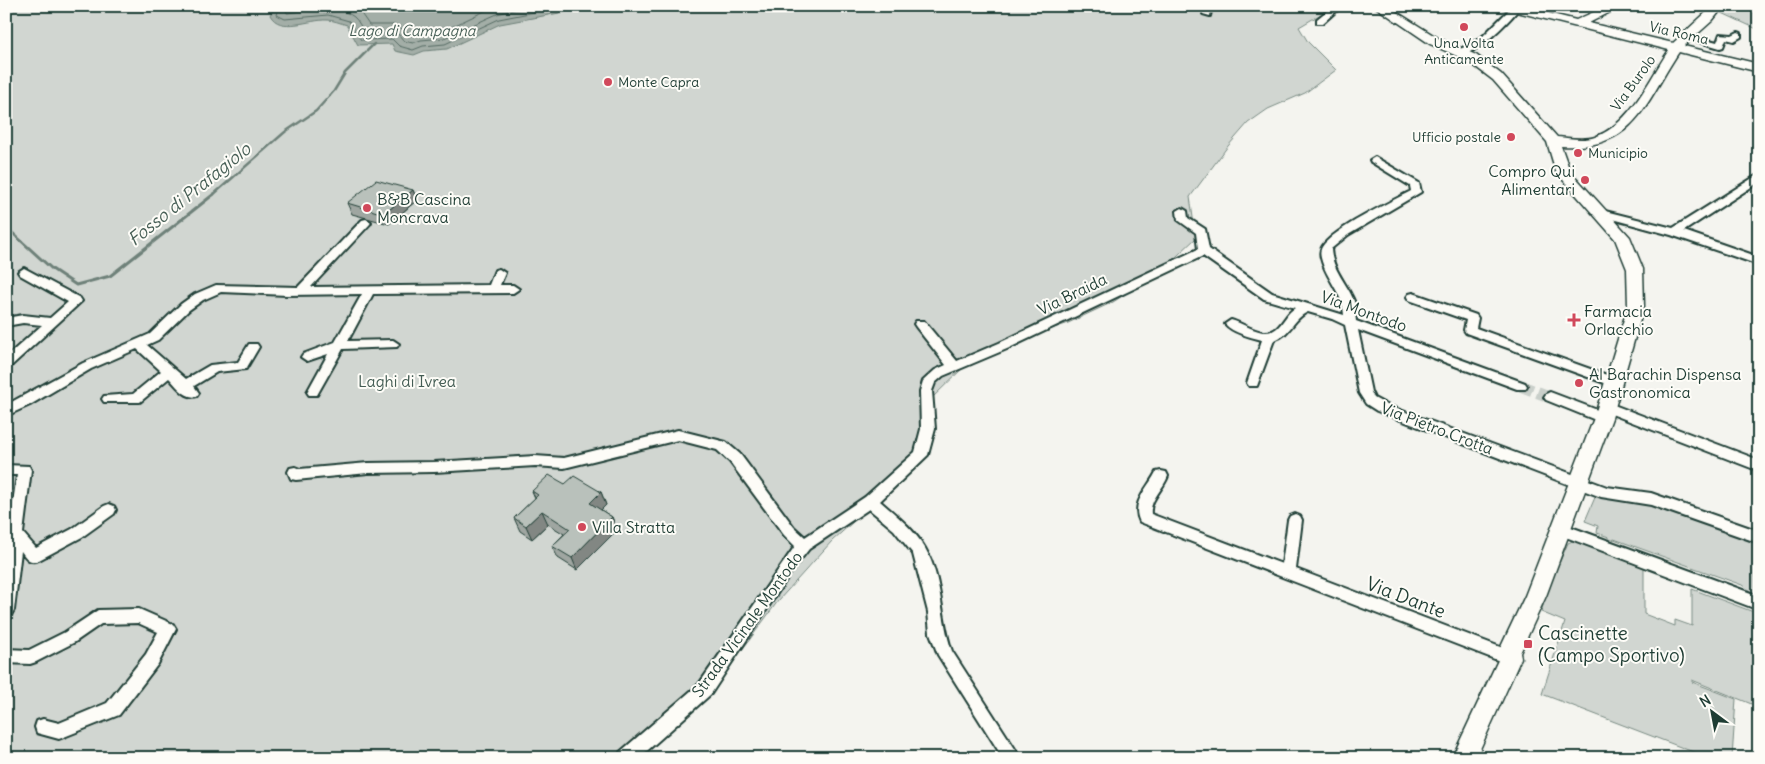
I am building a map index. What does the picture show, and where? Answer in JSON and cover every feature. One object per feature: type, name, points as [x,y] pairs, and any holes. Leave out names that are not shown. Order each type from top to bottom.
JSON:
[{"type":"street","points":[[1320,21],[1338,6]]},
{"type":"street","points":[[1379,6],[1434,41],[1484,66],[1497,77],[1553,141],[1563,172],[1622,237],[1635,269],[1636,306],[1614,382],[1580,483],[1560,529],[1535,596],[1509,653],[1510,658],[1464,758]]},
{"type":"street","points":[[1577,24],[1617,6]]},
{"type":"street","name":"Via Burolo","points":[[1553,141],[1586,142],[1599,140],[1626,121],[1636,110],[1676,48],[1706,23],[1719,6]]},
{"type":"street","points":[[1460,53],[1485,39],[1510,8]]},
{"type":"street","name":"Via Roma","points":[[1510,8],[1759,68]]},
{"type":"street","points":[[1687,38],[1720,45],[1723,36],[1734,38],[1738,35]]},
{"type":"street","points":[[1350,323],[1349,302],[1332,272],[1326,256],[1326,249],[1344,233],[1416,192],[1415,185],[1375,160]]},
{"type":"street","points":[[1675,232],[1759,177]]},
{"type":"street","points":[[1182,211],[1183,220],[1201,231],[1204,251]]},
{"type":"street","points":[[1601,213],[1675,232],[1759,260]]},
{"type":"street","points":[[302,291],[366,222]]},
{"type":"street","name":"Via Montodo","points":[[1204,251],[1268,296],[1336,316],[1350,323],[1520,386]]},
{"type":"street","name":"Via Braida","points":[[870,501],[921,455],[928,429],[926,391],[929,381],[939,372],[1003,346],[1204,251]]},
{"type":"street","points":[[6,364],[76,301],[24,272]]},
{"type":"street","points":[[494,289],[499,273]]},
{"type":"street","points":[[6,411],[87,366],[154,337],[169,321],[200,297],[220,288],[302,291],[513,289]]},
{"type":"street","points":[[313,392],[370,290]]},
{"type":"street","points":[[1413,297],[1472,318],[1470,330],[1614,382]]},
{"type":"street","points":[[1231,324],[1263,337],[1276,336],[1283,332],[1295,312],[1306,308]]},
{"type":"street","points":[[6,322],[22,320],[52,322]]},
{"type":"street","name":"Via Pietro Crotta","points":[[1350,323],[1365,394],[1370,401],[1382,408],[1580,483],[1613,494],[1651,499],[1759,537]]},
{"type":"street","points":[[920,324],[954,366]]},
{"type":"street","points":[[1253,383],[1269,337]]},
{"type":"street","points":[[139,344],[189,389],[214,368],[242,366],[253,347]]},
{"type":"street","points":[[307,356],[340,345],[393,344]]},
{"type":"street","points":[[108,399],[136,400],[168,371]]},
{"type":"street","points":[[1550,397],[1604,413],[1759,466]]},
{"type":"street","name":"Strada Vicinale Montodo","points":[[294,472],[296,475],[368,468],[434,467],[535,461],[564,464],[678,435],[721,446],[735,458],[789,531],[804,545],[788,564],[704,689],[626,758]]},
{"type":"street","points":[[6,470],[24,470],[6,610]]},
{"type":"street","name":"Via Dante","points":[[1161,476],[1159,484],[1148,496],[1142,509],[1145,518],[1510,658]]},
{"type":"street","points":[[804,545],[870,501],[899,526],[919,551],[928,574],[936,612],[938,633],[946,655],[1013,758]]},
{"type":"street","points":[[16,535],[34,556],[77,534],[109,510]]},
{"type":"street","points":[[1288,573],[1295,520]]},
{"type":"street","points":[[1560,529],[1759,603]]},
{"type":"street","points":[[6,656],[30,657],[70,637],[98,617],[139,616],[168,629],[152,660],[113,709],[59,731],[43,727]]},
{"type":"green space","name":"Laghi di Ivrea","points":[[6,6],[1341,6],[1328,10],[1299,27],[1308,42],[1336,70],[1305,93],[1268,109],[1248,123],[1228,146],[1190,197],[1196,238],[1160,272],[1113,302],[1066,324],[1018,340],[971,360],[931,399],[923,453],[894,485],[832,541],[778,601],[714,688],[640,758],[6,758]]},
{"type":"green space","points":[[1707,6],[1759,6],[1759,30]]},
{"type":"green space","points":[[1596,495],[1614,499],[1641,500],[1753,539],[1754,594],[1742,585],[1614,539],[1609,543],[1609,537],[1597,533],[1598,526],[1585,521]]},
{"type":"green space","points":[[1575,540],[1644,565],[1644,614],[1675,626],[1675,620],[1692,626],[1692,589],[1759,614],[1759,707],[1692,680],[1692,682],[1736,699],[1732,758],[1709,758],[1542,694],[1565,622],[1541,612],[1549,586],[1568,543]]},
{"type":"water","name":"Lago di Campagna","points":[[275,6],[597,6],[500,24],[447,49],[424,51],[414,55],[395,51],[392,44],[358,45],[347,25],[334,21],[320,20],[288,25],[281,24],[270,15]]},
{"type":"building","points":[[376,180],[413,190],[384,214],[347,203]]},
{"type":"building","points":[[549,475],[565,484],[574,476],[601,492],[590,503],[612,517],[572,558],[552,546],[570,529],[542,511],[526,526],[514,518],[538,495],[532,491]]},
{"type":"waterway","name":"Fosso di Prafagiolo","points":[[213,195],[285,132],[316,111],[334,91],[345,73],[374,44]]},
{"type":"waterway","name":"Fosso di Prafagiolo","points":[[6,227],[52,269],[76,285],[110,276],[214,194]]},
{"type":"tunnel","points":[[1521,386],[1550,397]]},
{"type":"place","name":"Una Volta Anticamente","points":[[1464,27]]},
{"type":"place","name":"Monte Capra","points":[[608,82]]},
{"type":"place","name":"Ufficio postale","points":[[1511,137]]},
{"type":"place","name":"Municipio","points":[[1578,153]]},
{"type":"place","name":"Compro Qui Alimentari","points":[[1585,180]]},
{"type":"place","name":"B&B Cascina Moncrava","points":[[367,208]]},
{"type":"place","name":"Farmacia Orlacchio","points":[[1574,320]]},
{"type":"place","name":"Al Barachin Dispensa Gastronomica","points":[[1579,383]]},
{"type":"place","name":"Villa Stratta","points":[[582,527]]},
{"type":"place","name":"Cascinette (Campo Sportivo)","points":[[1528,644]]}]
